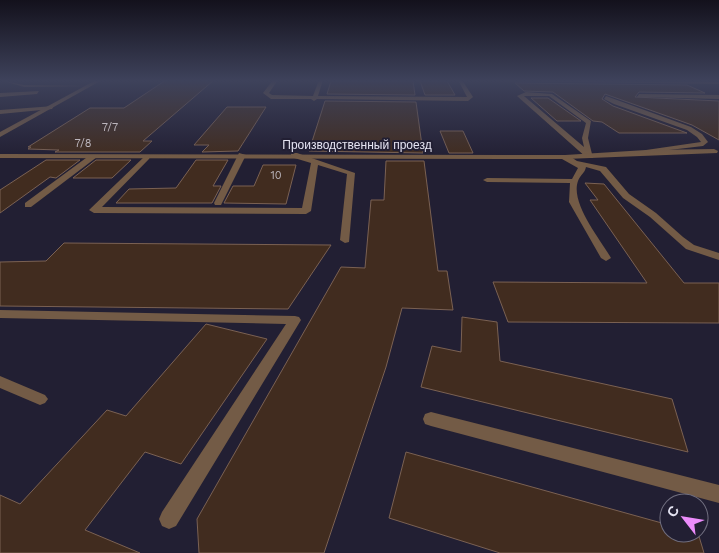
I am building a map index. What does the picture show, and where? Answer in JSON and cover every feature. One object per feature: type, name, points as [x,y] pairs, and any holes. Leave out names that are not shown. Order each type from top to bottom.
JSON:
[{"type":"street","points":[[0,135],[52,107]]},
{"type":"street","name":"Производственный проезд","points":[[0,156],[294,155],[565,157],[646,152],[717,151]]},
{"type":"lane","points":[[532,106],[590,156]]},
{"type":"lane","points":[[566,106],[590,122],[585,138],[590,156]]},
{"type":"lane","points":[[621,106],[671,121],[701,136],[705,142],[703,144]]},
{"type":"lane","points":[[0,112],[52,107]]},
{"type":"lane","points":[[646,152],[703,144],[717,151]]},
{"type":"lane","points":[[294,155],[351,173],[345,240]]},
{"type":"lane","points":[[218,203],[242,156]]},
{"type":"lane","points":[[28,205],[93,157]]},
{"type":"lane","points":[[146,157],[94,210],[306,211],[315,163]]},
{"type":"lane","points":[[565,157],[578,163],[603,169],[626,196],[679,239],[690,247],[719,257]]},
{"type":"lane","points":[[578,163],[582,170],[574,181],[573,202],[606,258]]},
{"type":"lane","points":[[487,180],[574,181]]},
{"type":"lane","points":[[0,314],[295,320],[169,519]]},
{"type":"lane","points":[[0,382],[40,399]]},
{"type":"lane","points":[[431,419],[719,494]]},
{"type":"building","points":[[127,106],[184,106],[143,141],[152,141],[140,152],[55,152],[59,150],[28,149],[31,147],[28,147],[90,108],[124,108]]},
{"type":"building","points":[[323,106],[417,106],[423,153],[309,151]]},
{"type":"building","points":[[540,106],[559,106],[581,121],[557,121]]},
{"type":"building","points":[[572,106],[613,106],[687,133],[619,133],[602,122],[593,121]]},
{"type":"building","points":[[638,106],[719,106],[719,140],[692,125]]},
{"type":"building","points":[[227,107],[266,107],[238,151],[202,152],[209,145],[194,145]]},
{"type":"building","points":[[440,131],[463,131],[473,153],[449,153]]},
{"type":"building","points":[[46,160],[80,160],[56,178],[50,177],[0,213],[0,190]]},
{"type":"building","points":[[96,160],[131,160],[112,178],[73,178]]},
{"type":"building","points":[[196,160],[228,160],[213,186],[221,186],[212,203],[116,203],[129,189],[176,188]]},
{"type":"building","points":[[386,161],[424,161],[438,271],[447,271],[453,310],[402,308],[386,367],[324,553],[199,553],[197,519],[341,267],[365,268],[371,200],[384,200]]},
{"type":"building","points":[[263,165],[296,165],[286,204],[224,203],[233,186],[254,186]]},
{"type":"building","points":[[585,183],[604,184],[684,283],[719,283],[719,323],[508,322],[493,282],[647,283],[590,200],[598,200]]},
{"type":"building","points":[[64,243],[331,245],[288,309],[0,306],[0,262],[46,261]]},
{"type":"building","points":[[462,317],[497,322],[500,361],[672,399],[688,452],[421,387],[432,346],[461,352]]},
{"type":"building","points":[[206,324],[267,339],[181,464],[145,452],[85,530],[140,553],[0,553],[0,495],[20,504],[107,410],[126,416]]},
{"type":"building","points":[[406,452],[659,522],[659,543],[701,543],[704,553],[500,553],[389,518]]}]
